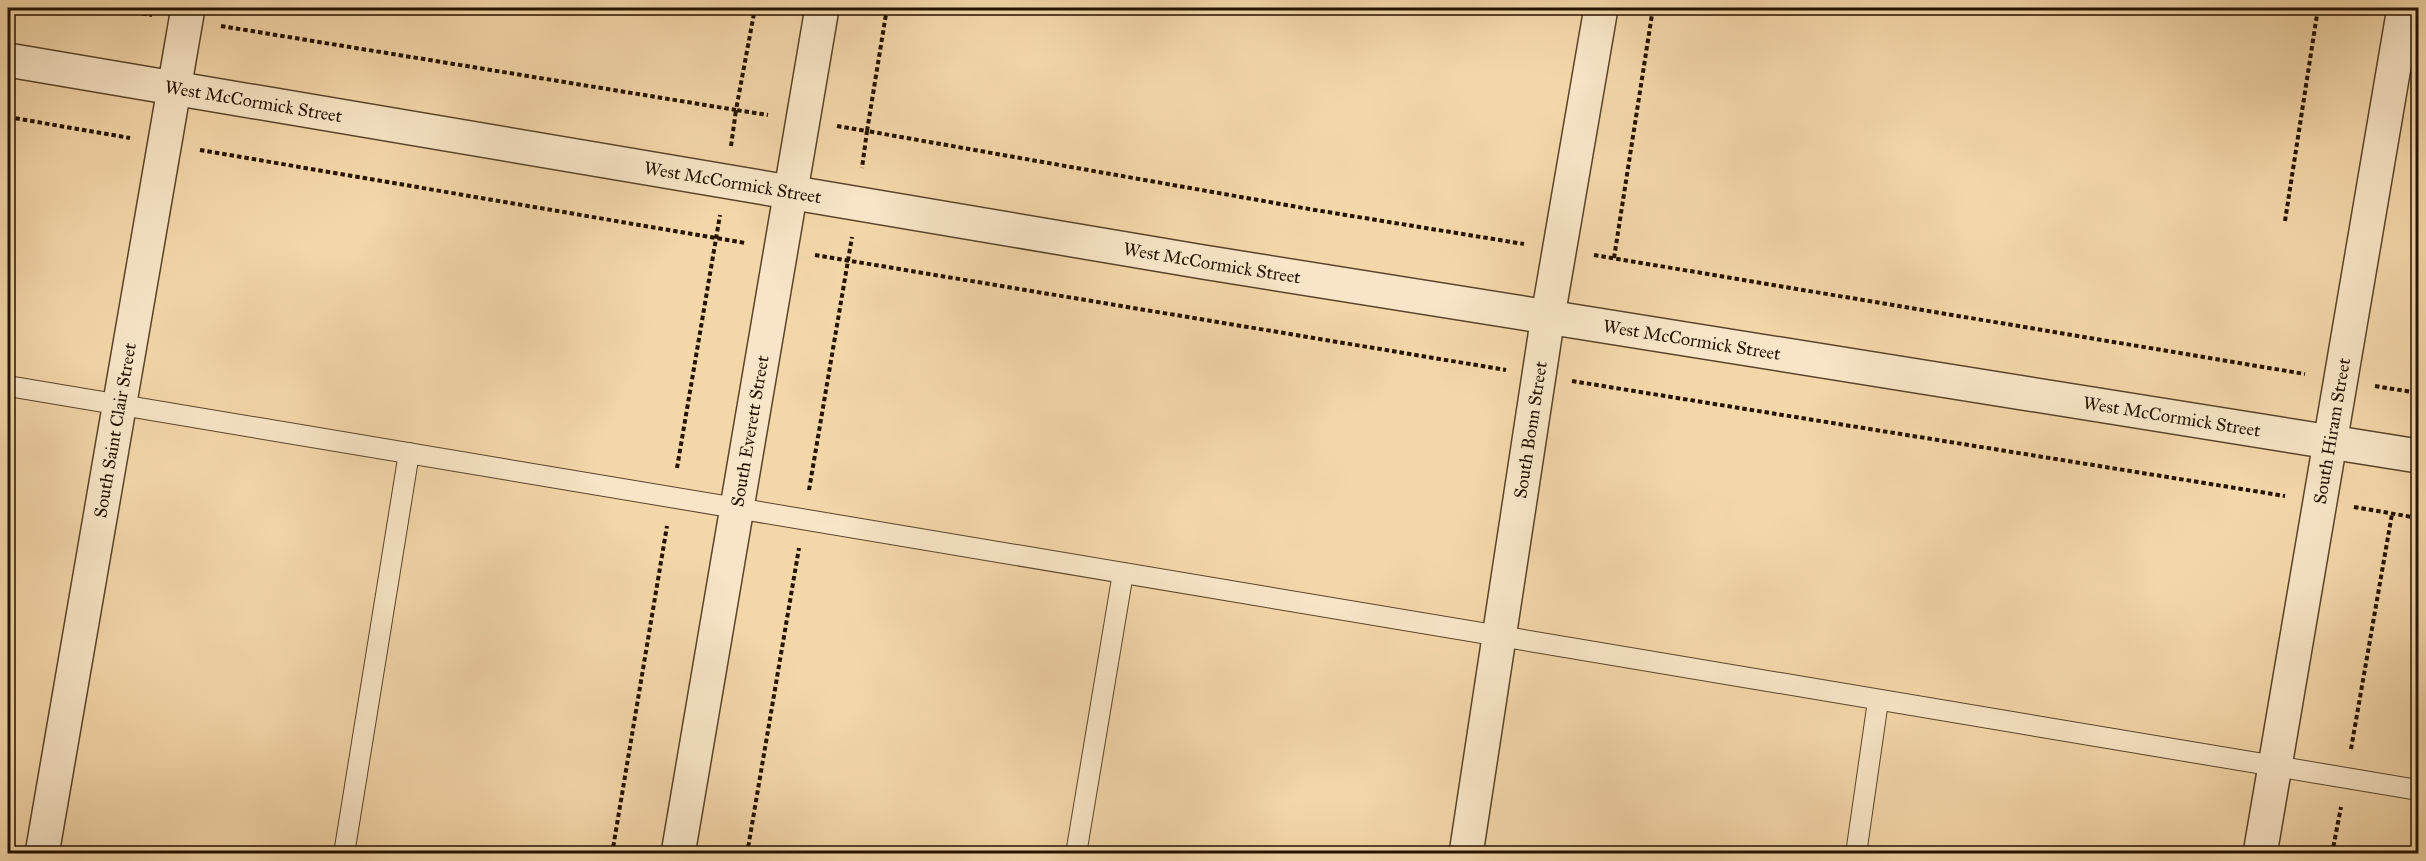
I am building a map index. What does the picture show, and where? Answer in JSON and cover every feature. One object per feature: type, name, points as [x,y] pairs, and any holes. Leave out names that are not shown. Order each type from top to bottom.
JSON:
[{"type":"street","name":"South Everett Street","points":[[678,854],[822,8]]},
{"type":"street","name":"South Bonn Street","points":[[1466,854],[1548,316],[1601,8]]},
{"type":"street","name":"South Hiram Street","points":[[2260,854],[2404,8]]},
{"type":"street","name":"South Saint Clair Street","points":[[42,854],[187,14]]},
{"type":"street","name":"West McCormick Street","points":[[8,60],[1203,262],[2418,456]]},
{"type":"lane","points":[[8,386],[2418,790]]},
{"type":"lane","points":[[344,854],[409,453]]},
{"type":"lane","points":[[1076,854],[1123,573]]},
{"type":"lane","points":[[1856,854],[1878,701]]},
{"type":"path","points":[[105,8],[187,14],[867,131],[848,261],[747,854]]},
{"type":"path","points":[[612,854],[755,8]]},
{"type":"path","points":[[1614,258],[1653,8]]},
{"type":"path","points":[[2285,221],[2318,8]]},
{"type":"path","points":[[8,117],[848,261],[1539,376],[2418,518]]},
{"type":"path","points":[[2332,854],[2392,514]]}]
